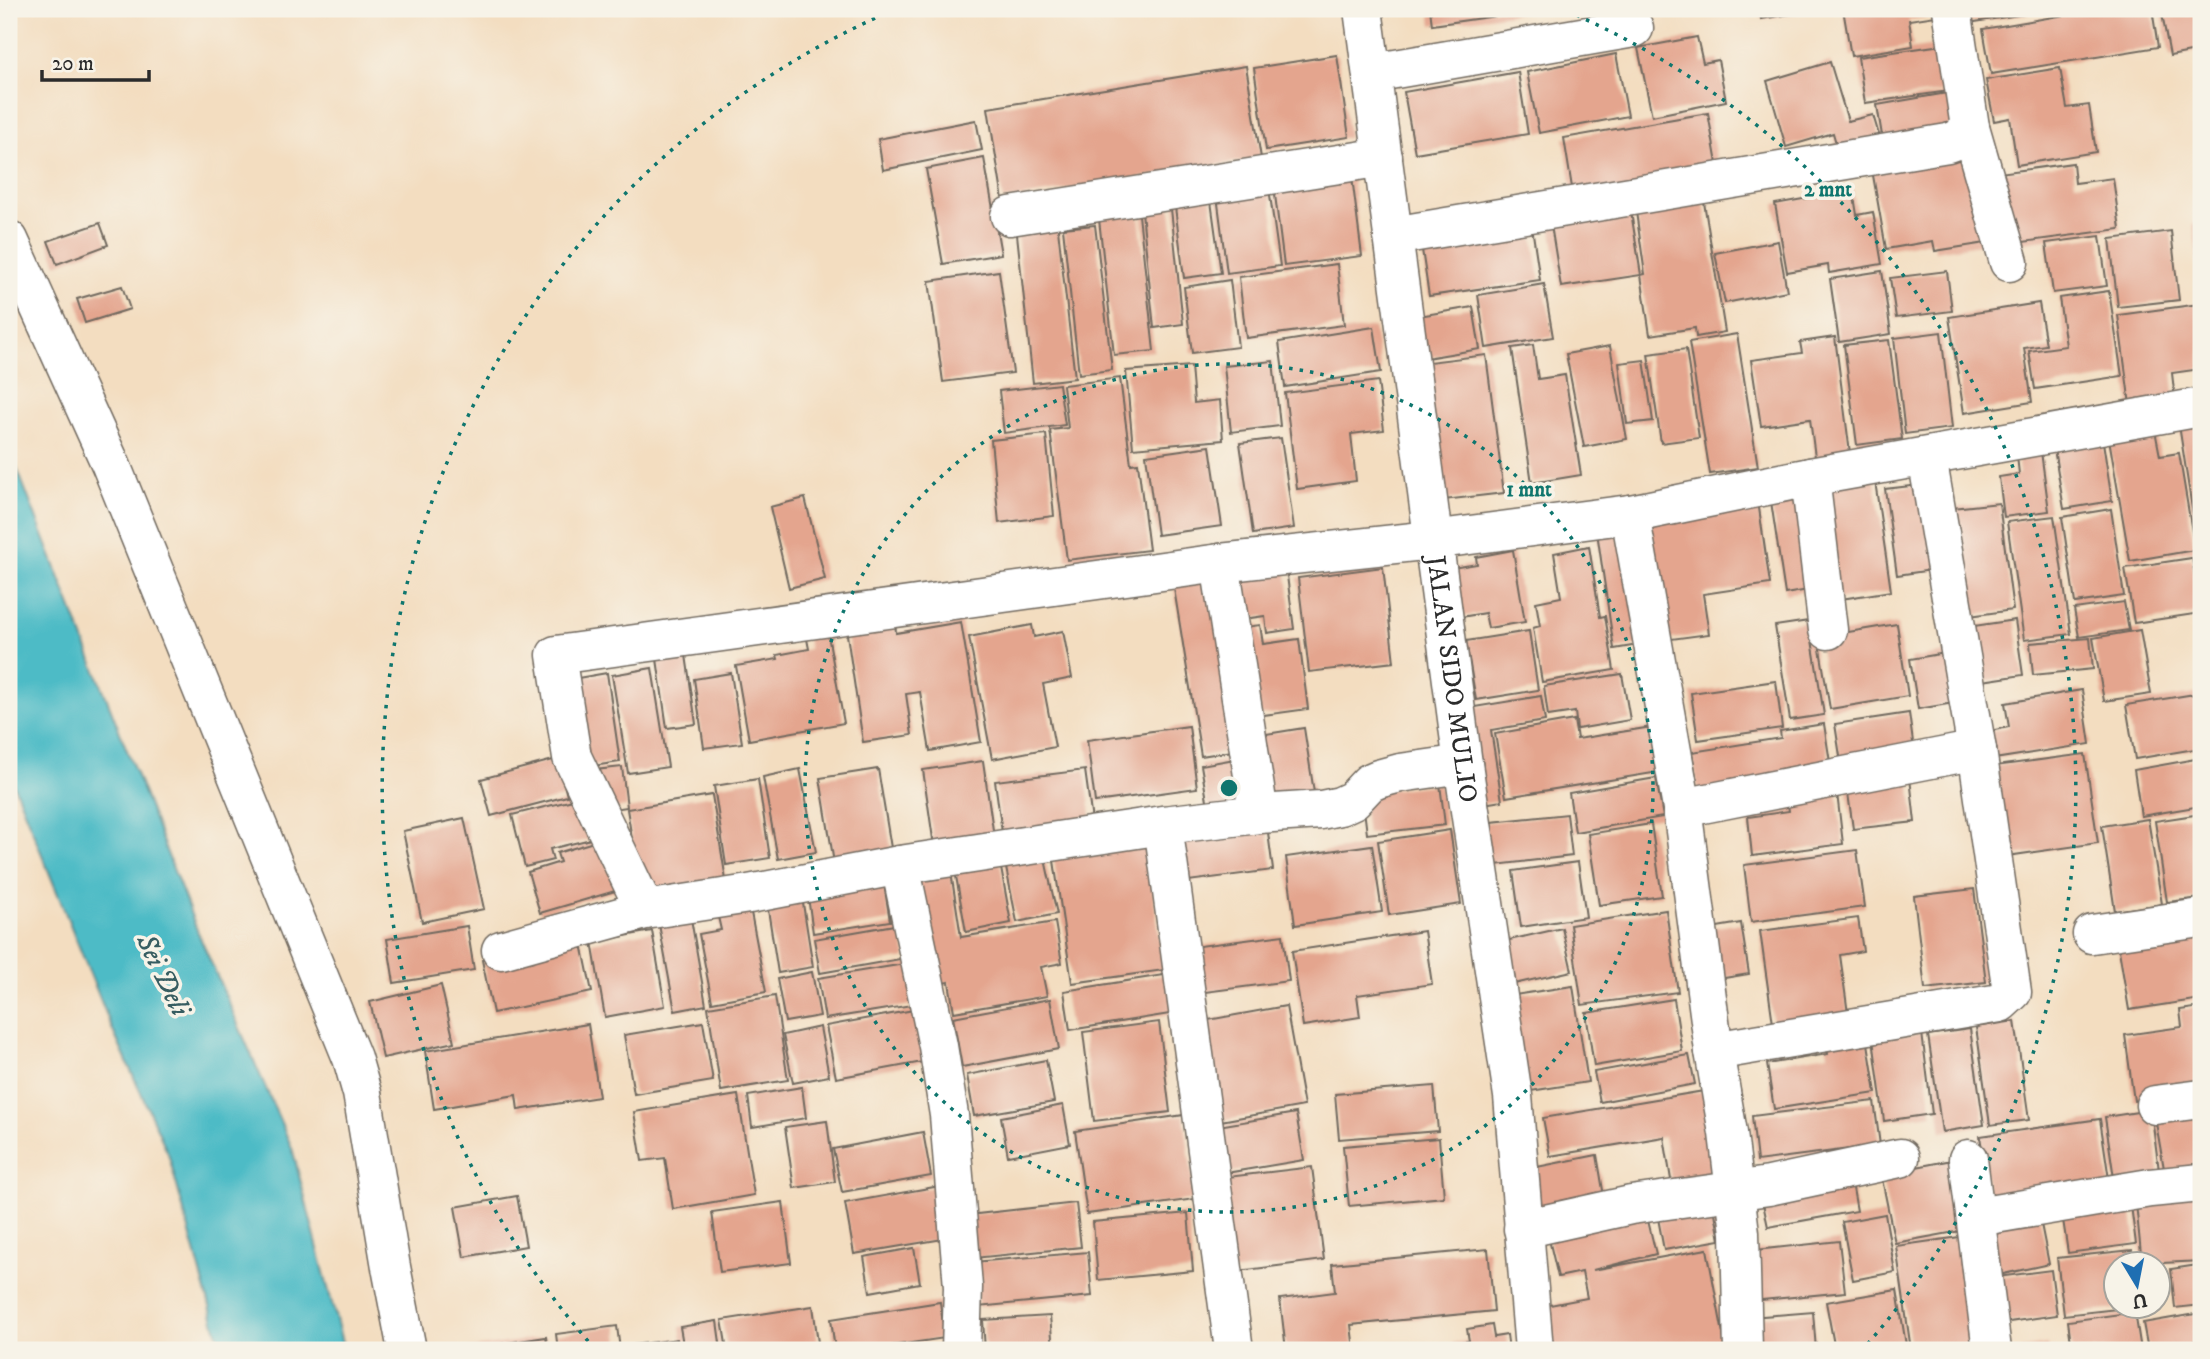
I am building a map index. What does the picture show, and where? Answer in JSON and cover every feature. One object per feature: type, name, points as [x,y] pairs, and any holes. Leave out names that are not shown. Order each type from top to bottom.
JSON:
[{"type":"street","name":"JALAN SIDO MULIO","points":[[1363,9],[1462,764],[1513,1096],[1534,1350]]},
{"type":"street","points":[[1952,9],[1970,127],[2009,262]]},
{"type":"street","points":[[1372,73],[1634,28]]},
{"type":"street","points":[[1393,236],[1948,143],[1959,139],[1970,127]]},
{"type":"street","points":[[1010,216],[1383,157]]},
{"type":"street","points":[[9,240],[111,465],[352,1058],[362,1093],[407,1350]]},
{"type":"street","points":[[645,910],[572,757],[556,655],[1220,563],[1432,540],[1630,514],[1810,477],[2201,407]]},
{"type":"street","points":[[1714,1051],[2000,1003],[2012,992],[1977,750],[1927,457]]},
{"type":"street","points":[[1810,477],[1828,630]]},
{"type":"street","points":[[1630,514],[1682,808],[1714,1051],[1728,1133],[1740,1233],[1743,1350]]},
{"type":"street","points":[[1220,563],[1259,814]]},
{"type":"street","points":[[1682,808],[1977,750]]},
{"type":"street","points":[[501,950],[645,910],[750,894],[900,865],[1163,825],[1321,810],[1353,800],[1369,783],[1378,779],[1399,773],[1462,764]]},
{"type":"street","points":[[1163,825],[1234,1350]]},
{"type":"street","points":[[900,865],[938,1046],[949,1115],[963,1287],[961,1350]]},
{"type":"street","points":[[2092,934],[2201,918]]},
{"type":"street","points":[[2155,1105],[2201,1098]]},
{"type":"street","points":[[1524,1229],[1631,1205],[1769,1186],[1900,1157]]},
{"type":"street","points":[[1968,1158],[1992,1350]]},
{"type":"street","points":[[1977,1217],[2201,1182]]},
{"type":"water","name":"Sei Deli","points":[[9,448],[199,935],[292,1148],[344,1350],[222,1350],[168,1153],[114,1033],[9,773]]},
{"type":"building","points":[[1430,9],[1524,9],[1525,12],[1432,25]]},
{"type":"building","points":[[1759,9],[1815,9],[1815,10],[1761,19]]},
{"type":"building","points":[[1843,9],[1934,9],[1936,16],[1909,20],[1913,46],[1851,56]]},
{"type":"building","points":[[1960,9],[2050,9],[2050,10],[1962,24]]},
{"type":"building","points":[[2100,9],[2152,9],[2158,47],[1991,74],[1983,29]]},
{"type":"building","points":[[2161,9],[2201,9],[2201,50],[2170,56]]},
{"type":"building","points":[[1697,37],[1703,63],[1718,60],[1726,101],[1652,116],[1638,48]]},
{"type":"building","points":[[1949,44],[1956,90],[1865,103],[1858,57]]},
{"type":"building","points":[[1616,54],[1628,116],[1539,133],[1527,72]]},
{"type":"building","points":[[1337,55],[1349,137],[1266,150],[1254,68]]},
{"type":"building","points":[[1830,62],[1848,121],[1873,115],[1882,145],[1840,157],[1833,133],[1786,147],[1767,81]]},
{"type":"building","points":[[1246,66],[1261,158],[1003,200],[988,108]]},
{"type":"building","points":[[2060,68],[2067,108],[2089,105],[2096,152],[2017,165],[2010,118],[1994,121],[1986,80]]},
{"type":"building","points":[[1518,72],[1528,134],[1415,153],[1404,92]]},
{"type":"building","points":[[1953,92],[1960,136],[1884,148],[1877,105]]},
{"type":"building","points":[[1708,113],[1719,175],[1574,200],[1564,138]]},
{"type":"building","points":[[976,120],[982,150],[883,170],[878,139]]},
{"type":"building","points":[[1971,154],[1986,243],[1935,251],[1933,241],[1886,249],[1871,164]]},
{"type":"building","points":[[984,158],[1001,254],[943,264],[926,169]]},
{"type":"building","points":[[2073,163],[2075,183],[2113,178],[2120,229],[2008,244],[1999,173]]},
{"type":"building","points":[[1351,169],[1362,256],[1284,266],[1273,179]]},
{"type":"building","points":[[1268,181],[1280,266],[1227,273],[1216,188]]},
{"type":"building","points":[[1853,190],[1857,215],[1873,212],[1882,264],[1829,273],[1828,265],[1787,272],[1775,204]]},
{"type":"building","points":[[1210,194],[1221,273],[1184,278],[1174,199]]},
{"type":"building","points":[[1703,196],[1725,332],[1696,337],[1695,328],[1650,335],[1641,275],[1645,274],[1636,212]]},
{"type":"building","points":[[1170,199],[1183,324],[1154,328],[1141,202]]},
{"type":"building","points":[[1138,206],[1154,351],[1114,355],[1098,210]]},
{"type":"building","points":[[1631,212],[1641,275],[1561,287],[1551,225]]},
{"type":"building","points":[[1057,220],[1075,378],[1033,383],[1016,225]]},
{"type":"building","points":[[100,223],[108,245],[57,264],[48,241]]},
{"type":"building","points":[[2201,223],[2201,276],[2200,276],[2193,224]]},
{"type":"building","points":[[1095,225],[1112,370],[1079,374],[1063,228]]},
{"type":"building","points":[[1532,227],[1540,280],[1429,296],[1421,243]]},
{"type":"building","points":[[2171,231],[2179,300],[2118,307],[2110,239]]},
{"type":"building","points":[[2100,236],[2107,286],[2053,293],[2046,243]]},
{"type":"building","points":[[1778,241],[1787,291],[1725,303],[1715,253]]},
{"type":"building","points":[[1337,264],[1344,325],[1246,338],[1239,277]]},
{"type":"building","points":[[999,271],[1013,373],[943,382],[929,281]]},
{"type":"building","points":[[1882,271],[1891,334],[1839,342],[1830,279]]},
{"type":"building","points":[[1947,271],[1952,311],[1896,318],[1890,278]]},
{"type":"building","points":[[1230,280],[1238,347],[1192,353],[1184,287]]},
{"type":"building","points":[[1544,284],[1553,337],[1486,348],[1478,295]]},
{"type":"building","points":[[122,286],[130,309],[85,323],[77,299]]},
{"type":"building","points":[[2109,291],[2122,376],[2035,389],[2029,351],[2066,346],[2059,298]]},
{"type":"building","points":[[2039,303],[2046,345],[2024,348],[2032,402],[1964,413],[1949,317]]},
{"type":"building","points":[[2200,304],[2201,369],[2172,373],[2175,400],[2130,405],[2118,315]]},
{"type":"building","points":[[1473,307],[1480,349],[1414,360],[1407,318]]},
{"type":"building","points":[[1374,327],[1381,372],[1285,387],[1279,342]]},
{"type":"building","points":[[1941,332],[1952,428],[1905,434],[1894,338]]},
{"type":"building","points":[[1737,334],[1758,467],[1710,474],[1689,342]]},
{"type":"building","points":[[1835,337],[1850,453],[1815,457],[1810,419],[1761,426],[1751,360],[1802,353],[1800,342]]},
{"type":"building","points":[[1889,340],[1902,439],[1857,445],[1844,345]]},
{"type":"building","points":[[1533,345],[1538,379],[1565,375],[1581,475],[1532,483],[1512,348]]},
{"type":"building","points":[[1610,346],[1627,439],[1584,447],[1566,354]]},
{"type":"building","points":[[1686,349],[1699,438],[1661,443],[1648,354]]},
{"type":"building","points":[[1486,355],[1504,493],[1444,500],[1412,364]]},
{"type":"building","points":[[1644,360],[1653,421],[1627,424],[1619,363]]},
{"type":"building","points":[[1273,361],[1280,426],[1231,432],[1224,366]]},
{"type":"building","points":[[1191,366],[1194,403],[1220,400],[1223,440],[1133,448],[1126,371]]},
{"type":"building","points":[[1120,378],[1131,464],[1138,463],[1149,550],[1067,560],[1050,430],[1068,428],[1063,385]]},
{"type":"building","points":[[1378,381],[1384,430],[1351,434],[1356,481],[1297,489],[1285,393]]},
{"type":"building","points":[[1059,384],[1065,425],[1004,433],[999,391]]},
{"type":"building","points":[[2201,421],[2201,514],[2193,515],[2179,425]]},
{"type":"building","points":[[2154,425],[2160,456],[2179,453],[2195,550],[2130,561],[2108,433]]},
{"type":"building","points":[[1046,434],[1054,516],[999,523],[991,440]]},
{"type":"building","points":[[1281,438],[1294,528],[1253,534],[1240,443]]},
{"type":"building","points":[[2103,442],[2112,501],[2064,509],[2054,449]]},
{"type":"building","points":[[2040,444],[2049,511],[2004,517],[1999,477],[2019,474],[2016,447]]},
{"type":"building","points":[[1210,446],[1222,526],[1157,535],[1146,455]]},
{"type":"building","points":[[1874,474],[1891,591],[1835,600],[1817,483]]},
{"type":"building","points":[[1928,484],[1939,569],[1897,575],[1885,489]]},
{"type":"building","points":[[1805,490],[1820,588],[1785,594],[1770,495]]},
{"type":"building","points":[[805,498],[825,579],[789,588],[770,507]]},
{"type":"building","points":[[1758,501],[1770,584],[1703,594],[1709,634],[1657,641],[1639,518]]},
{"type":"building","points":[[1999,503],[2013,610],[1955,618],[1953,508]]},
{"type":"building","points":[[2111,509],[2124,596],[2075,603],[2062,517]]},
{"type":"building","points":[[2054,516],[2071,634],[2024,640],[2007,522]]},
{"type":"building","points":[[2201,518],[2201,550],[2200,550],[2195,519]]},
{"type":"building","points":[[1626,521],[1644,644],[1614,649],[1596,525]]},
{"type":"building","points":[[1589,546],[1600,617],[1605,616],[1614,670],[1542,682],[1533,628],[1540,626],[1536,602],[1561,597],[1554,553]]},
{"type":"building","points":[[1513,550],[1525,622],[1488,628],[1485,613],[1455,618],[1446,569],[1477,564],[1476,557]]},
{"type":"building","points":[[2192,558],[2201,613],[2134,623],[2125,568]]},
{"type":"building","points":[[1383,567],[1394,662],[1309,672],[1298,578]]},
{"type":"building","points":[[1286,568],[1294,629],[1267,633],[1265,616],[1236,620],[1230,575]]},
{"type":"building","points":[[1217,569],[1245,749],[1201,756],[1172,576]]},
{"type":"building","points":[[2124,602],[2129,630],[2079,637],[2074,609]]},
{"type":"building","points":[[895,620],[896,633],[961,622],[981,742],[930,751],[920,692],[906,694],[912,735],[863,742],[846,628]]},
{"type":"building","points":[[2015,620],[2023,675],[1975,682],[1967,627]]},
{"type":"building","points":[[1809,621],[1824,715],[1790,720],[1775,626]]},
{"type":"building","points":[[826,624],[844,723],[749,740],[736,666],[778,659],[777,655],[809,649],[805,629]]},
{"type":"building","points":[[1897,624],[1908,696],[1830,709],[1818,637]]},
{"type":"building","points":[[1032,625],[1034,637],[1063,631],[1072,678],[1043,684],[1055,747],[992,759],[969,637]]},
{"type":"building","points":[[1260,625],[1263,644],[1299,639],[1308,709],[1249,717],[1237,628]]},
{"type":"building","points":[[2140,630],[2151,694],[2104,701],[2093,638]]},
{"type":"building","points":[[1529,631],[1538,690],[1476,700],[1466,641]]},
{"type":"building","points":[[2090,638],[2093,669],[2033,675],[2030,643]]},
{"type":"building","points":[[1952,652],[1960,702],[1918,709],[1910,659]]},
{"type":"building","points":[[686,655],[696,724],[667,728],[657,659]]},
{"type":"building","points":[[652,668],[668,767],[628,773],[612,675]]},
{"type":"building","points":[[607,673],[620,762],[586,767],[572,679]]},
{"type":"building","points":[[731,673],[742,743],[704,748],[694,679]]},
{"type":"building","points":[[1622,674],[1630,720],[1577,729],[1575,712],[1548,716],[1544,686]]},
{"type":"building","points":[[1776,681],[1782,728],[1698,740],[1691,693]]},
{"type":"building","points":[[2082,690],[2090,744],[1994,759],[1990,731],[2009,727],[2005,703]]},
{"type":"building","points":[[2201,693],[2201,748],[2135,759],[2126,705]]},
{"type":"building","points":[[1541,696],[1545,721],[1491,730],[1502,801],[1477,805],[1462,709]]},
{"type":"building","points":[[1909,713],[1915,757],[1842,769],[1835,724]]},
{"type":"building","points":[[1574,720],[1577,739],[1652,727],[1659,772],[1506,797],[1495,734]]},
{"type":"building","points":[[1824,724],[1832,775],[1699,796],[1692,752],[1781,738],[1780,731]]},
{"type":"building","points":[[1189,726],[1197,788],[1095,802],[1087,740]]},
{"type":"building","points":[[1304,728],[1315,799],[1265,806],[1254,736]]},
{"type":"building","points":[[2085,754],[2098,843],[2007,856],[1995,766]]},
{"type":"building","points":[[1246,757],[1253,804],[1209,812],[1201,765]]},
{"type":"building","points":[[2201,758],[2201,806],[2141,816],[2134,770]]},
{"type":"building","points":[[557,759],[567,796],[491,816],[481,779]]},
{"type":"building","points":[[983,761],[994,837],[934,846],[923,770]]},
{"type":"building","points":[[622,767],[627,807],[600,811],[595,770]]},
{"type":"building","points":[[800,769],[816,852],[778,859],[763,777]]},
{"type":"building","points":[[878,769],[892,854],[834,863],[820,778]]},
{"type":"building","points":[[1085,770],[1093,828],[1003,840],[995,781]]},
{"type":"building","points":[[1656,778],[1663,817],[1575,832],[1569,793]]},
{"type":"building","points":[[1910,778],[1915,822],[1853,829],[1847,786]]},
{"type":"building","points":[[758,779],[770,858],[726,865],[714,786]]},
{"type":"building","points":[[1440,784],[1445,825],[1367,834],[1362,793]]},
{"type":"building","points":[[1837,793],[1843,844],[1752,856],[1748,817],[1789,811],[1787,799]]},
{"type":"building","points":[[712,795],[726,880],[641,894],[627,809]]},
{"type":"building","points":[[585,797],[595,838],[550,849],[553,860],[525,867],[512,815]]},
{"type":"building","points":[[1567,814],[1572,856],[1487,866],[1482,823]]},
{"type":"building","points":[[2201,814],[2201,898],[2167,902],[2155,821]]},
{"type":"building","points":[[464,818],[484,909],[422,922],[403,831]]},
{"type":"building","points":[[2148,819],[2162,904],[2115,911],[2102,826]]},
{"type":"building","points":[[1651,824],[1662,896],[1599,905],[1588,834]]},
{"type":"building","points":[[1267,825],[1273,870],[1181,882],[1175,838]]},
{"type":"building","points":[[1450,830],[1461,904],[1389,915],[1378,841]]},
{"type":"building","points":[[1145,834],[1164,970],[1072,983],[1052,847]]},
{"type":"building","points":[[607,838],[622,889],[540,913],[528,872],[560,862],[557,853]]},
{"type":"building","points":[[1372,845],[1382,912],[1295,925],[1286,857]]},
{"type":"building","points":[[1043,850],[1057,914],[1017,922],[1004,858]]},
{"type":"building","points":[[1857,850],[1865,907],[1751,922],[1744,865]]},
{"type":"building","points":[[999,857],[1011,923],[966,932],[954,865]]},
{"type":"building","points":[[1578,862],[1586,917],[1521,927],[1513,871]]},
{"type":"building","points":[[951,872],[961,937],[1055,922],[1062,963],[1041,967],[1047,996],[954,1012],[949,982],[930,985],[912,879]]},
{"type":"building","points":[[883,878],[890,921],[813,933],[807,889]]},
{"type":"building","points":[[1974,889],[1986,982],[1925,989],[1914,896]]},
{"type":"building","points":[[801,891],[813,967],[778,973],[766,897]]},
{"type":"building","points":[[749,902],[766,992],[712,1002],[699,934],[721,930],[716,908]]},
{"type":"building","points":[[1666,910],[1678,992],[1582,1005],[1570,925]]},
{"type":"building","points":[[690,913],[706,1005],[675,1011],[658,919]]},
{"type":"building","points":[[1858,918],[1863,951],[1840,955],[1849,1021],[1774,1031],[1760,931]]},
{"type":"building","points":[[1741,923],[1749,974],[1718,979],[1711,928]]},
{"type":"building","points":[[900,924],[906,958],[820,973],[814,939]]},
{"type":"building","points":[[2201,924],[2201,999],[2129,1010],[2117,938]]},
{"type":"building","points":[[467,926],[474,970],[394,983],[387,939]]},
{"type":"building","points":[[1562,928],[1572,971],[1514,984],[1505,941]]},
{"type":"building","points":[[652,931],[665,1006],[605,1017],[592,942]]},
{"type":"building","points":[[1424,931],[1432,984],[1357,995],[1360,1017],[1303,1026],[1292,951]]},
{"type":"building","points":[[1283,935],[1289,981],[1190,994],[1184,948]]},
{"type":"building","points":[[581,939],[592,992],[493,1013],[482,960]]},
{"type":"building","points":[[911,963],[918,1004],[825,1019],[818,978]]},
{"type":"building","points":[[812,972],[820,1016],[785,1022],[777,979]]},
{"type":"building","points":[[1170,974],[1176,1013],[1070,1030],[1064,991]]},
{"type":"building","points":[[441,985],[454,1042],[383,1058],[370,1002]]},
{"type":"building","points":[[1573,986],[1588,1082],[1524,1092],[1508,996]]},
{"type":"building","points":[[775,996],[788,1080],[721,1091],[708,1007]]},
{"type":"building","points":[[1050,999],[1059,1049],[962,1067],[953,1017]]},
{"type":"building","points":[[1674,999],[1682,1051],[1594,1066],[1586,1013]]},
{"type":"building","points":[[1286,1006],[1304,1106],[1215,1122],[1197,1022]]},
{"type":"building","points":[[2201,1007],[2201,1092],[2134,1101],[2125,1035],[2182,1027],[2180,1010]]},
{"type":"building","points":[[919,1009],[928,1061],[836,1078],[826,1026]]},
{"type":"building","points":[[2015,1021],[2029,1120],[1990,1125],[1976,1027]]},
{"type":"building","points":[[703,1022],[713,1081],[634,1094],[624,1035]]},
{"type":"building","points":[[1159,1022],[1170,1112],[1094,1121],[1083,1032]]},
{"type":"building","points":[[588,1024],[599,1097],[518,1110],[516,1095],[434,1109],[425,1051]]},
{"type":"building","points":[[820,1027],[829,1076],[793,1083],[783,1035]]},
{"type":"building","points":[[1970,1029],[1984,1125],[1942,1132],[1928,1035]]},
{"type":"building","points":[[1866,1031],[1876,1093],[1774,1109],[1767,1064],[1828,1054],[1825,1037]]},
{"type":"building","points":[[1922,1033],[1932,1114],[1884,1121],[1873,1039]]},
{"type":"building","points":[[1689,1055],[1695,1084],[1600,1102],[1594,1072]]},
{"type":"building","points":[[1046,1060],[1054,1102],[974,1116],[967,1075]]},
{"type":"building","points":[[1434,1086],[1438,1131],[1339,1139],[1335,1094]]},
{"type":"building","points":[[802,1087],[806,1118],[752,1127],[748,1096]]},
{"type":"building","points":[[1710,1090],[1726,1183],[1673,1192],[1664,1137],[1550,1156],[1543,1118]]},
{"type":"building","points":[[738,1095],[754,1195],[673,1209],[665,1158],[642,1161],[634,1112]]},
{"type":"building","points":[[1874,1101],[1880,1145],[1757,1161],[1752,1116]]},
{"type":"building","points":[[1063,1105],[1070,1144],[1008,1156],[1001,1117]]},
{"type":"building","points":[[2151,1110],[2160,1178],[2115,1185],[2105,1117]]},
{"type":"building","points":[[1296,1113],[1304,1160],[1226,1173],[1218,1126]]},
{"type":"building","points":[[1184,1115],[1195,1199],[1087,1214],[1075,1131]]},
{"type":"building","points":[[2201,1115],[2201,1174],[2166,1180],[2156,1123]]},
{"type":"building","points":[[2100,1119],[2110,1186],[1990,1203],[1980,1136]]},
{"type":"building","points":[[827,1121],[835,1182],[794,1188],[785,1127]]},
{"type":"building","points":[[923,1132],[931,1176],[842,1192],[833,1149]]},
{"type":"building","points":[[1439,1138],[1444,1197],[1349,1206],[1343,1146]]},
{"type":"building","points":[[1597,1155],[1606,1208],[1537,1221],[1527,1169]]},
{"type":"building","points":[[1952,1160],[1966,1230],[1895,1243],[1881,1174]]},
{"type":"building","points":[[1312,1167],[1324,1260],[1231,1272],[1219,1178]]},
{"type":"building","points":[[1851,1177],[1857,1211],[1768,1227],[1761,1194]]},
{"type":"building","points":[[940,1186],[949,1238],[854,1254],[845,1203]]},
{"type":"building","points":[[2195,1187],[2201,1261],[2172,1262],[2172,1250],[2141,1250],[2135,1193]]},
{"type":"building","points":[[517,1196],[526,1246],[464,1257],[455,1207]]},
{"type":"building","points":[[2130,1198],[2136,1244],[2068,1253],[2062,1213]]},
{"type":"building","points":[[783,1202],[791,1263],[720,1272],[712,1212]]},
{"type":"building","points":[[1713,1202],[1720,1240],[1664,1250],[1657,1213]]},
{"type":"building","points":[[1076,1203],[1081,1247],[974,1258],[969,1215]]},
{"type":"building","points":[[1645,1208],[1656,1254],[1593,1270],[1707,1249],[1726,1350],[1542,1350],[1534,1308],[1587,1298],[1582,1272],[1558,1277],[1547,1231]]},
{"type":"building","points":[[1188,1213],[1193,1271],[1098,1280],[1093,1222]]},
{"type":"building","points":[[1885,1214],[1895,1272],[1853,1280],[1842,1222]]},
{"type":"building","points":[[2039,1214],[2049,1264],[1994,1276],[1983,1226]]},
{"type":"building","points":[[1967,1236],[1983,1343],[1934,1350],[1911,1350],[1896,1246]]},
{"type":"building","points":[[1839,1241],[1845,1292],[1751,1301],[1747,1251]]},
{"type":"building","points":[[914,1248],[920,1283],[870,1292],[864,1257]]},
{"type":"building","points":[[1488,1249],[1494,1311],[1351,1325],[1354,1350],[1286,1350],[1280,1299],[1335,1292],[1332,1264]]},
{"type":"building","points":[[1088,1252],[1092,1296],[978,1307],[974,1262]]},
{"type":"building","points":[[2102,1253],[2102,1311],[2064,1315],[2057,1258]]},
{"type":"building","points":[[2198,1265],[2201,1305],[2175,1308],[2172,1269]]},
{"type":"building","points":[[2051,1270],[2057,1315],[1995,1324],[1989,1278]]},
{"type":"building","points":[[1897,1290],[1906,1345],[1877,1350],[1835,1350],[1826,1302]]},
{"type":"building","points":[[940,1302],[945,1338],[864,1350],[835,1350],[831,1319]]},
{"type":"building","points":[[813,1306],[819,1350],[727,1350],[722,1320]]},
{"type":"building","points":[[1813,1312],[1816,1350],[1754,1350],[1751,1317]]},
{"type":"building","points":[[2201,1313],[2201,1340],[2194,1341],[2196,1350],[2148,1350],[2143,1323]]},
{"type":"building","points":[[1050,1316],[1053,1349],[985,1350],[983,1320]]},
{"type":"building","points":[[2102,1316],[2102,1320],[2136,1320],[2141,1350],[2072,1350],[2068,1321]]},
{"type":"building","points":[[717,1321],[721,1350],[684,1350],[680,1327]]},
{"type":"building","points":[[1492,1325],[1494,1337],[1507,1335],[1509,1350],[1455,1350],[1453,1343],[1469,1341],[1467,1329]]},
{"type":"building","points":[[617,1326],[620,1350],[558,1350],[556,1334]]},
{"type":"building","points":[[546,1337],[548,1350],[468,1350],[468,1349]]},
{"type":"building","points":[[677,1339],[679,1350],[633,1350],[632,1345]]},
{"type":"building","points":[[2048,1345],[2049,1350],[2020,1350],[2020,1349]]},
{"type":"building","points":[[944,1346],[944,1350],[921,1350],[921,1349]]}]
